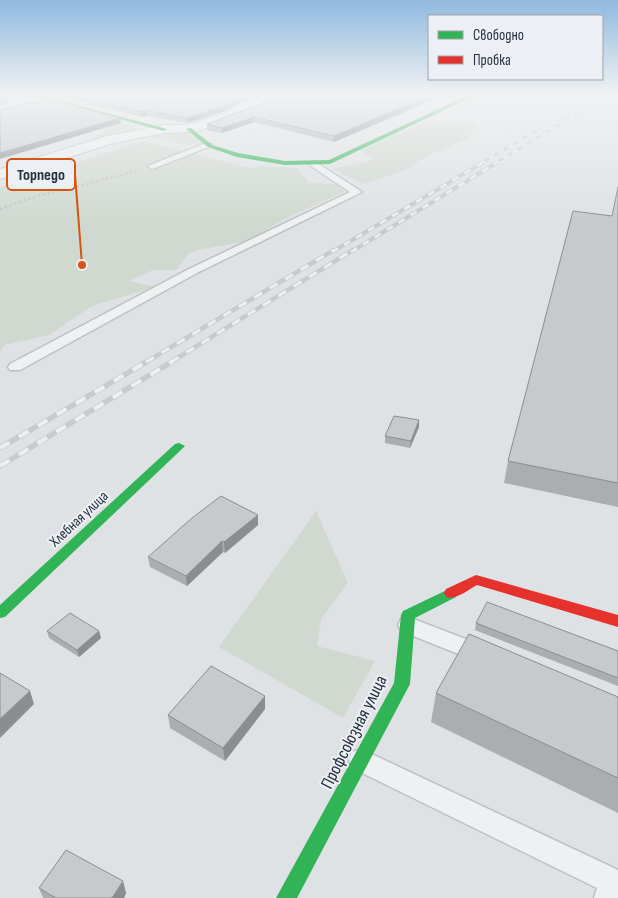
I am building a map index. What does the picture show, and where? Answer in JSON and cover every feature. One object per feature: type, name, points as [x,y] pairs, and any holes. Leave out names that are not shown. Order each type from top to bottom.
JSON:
[{"type":"street","points":[[0,174],[107,140],[128,136]]},
{"type":"street","points":[[198,136],[209,145],[235,155],[276,162],[314,164],[330,162],[386,136]]},
{"type":"street","name":"Хлебная улица","points":[[0,613],[179,446]]},
{"type":"street","points":[[408,625],[408,614],[476,580],[618,621]]},
{"type":"street","name":"Профсоюзная улица","points":[[286,898],[402,684],[408,625]]},
{"type":"lane","points":[[152,166],[209,145]]},
{"type":"lane","points":[[15,367],[193,271],[357,192],[314,164]]},
{"type":"lane","points":[[408,625],[499,661]]},
{"type":"lane","points":[[361,760],[613,888]]},
{"type":"path","points":[[0,209],[34,197],[125,176],[152,166]]},
{"type":"shaded area","points":[[97,136],[120,136],[99,141],[90,139]]},
{"type":"shaded area","points":[[154,136],[194,136],[209,145],[178,144],[171,140],[155,138]]},
{"type":"shaded area","points":[[391,136],[469,136],[425,157],[404,171],[362,184],[333,169],[376,159],[360,151]]},
{"type":"shaded area","points":[[144,141],[249,168],[262,166],[298,168],[309,183],[335,184],[345,192],[286,218],[248,241],[198,250],[188,254],[176,270],[153,270],[129,281],[155,287],[92,306],[49,335],[4,345],[0,353],[0,187]]},
{"type":"shaded area","points":[[316,511],[348,583],[321,619],[317,646],[375,661],[343,718],[219,647]]},
{"type":"building","points":[[0,136],[59,136],[0,153]]},
{"type":"building","points":[[618,187],[618,483],[508,461],[573,211],[612,216]]},
{"type":"building","points":[[394,416],[419,420],[411,441],[385,436]]},
{"type":"building","points":[[221,496],[258,515],[224,542],[222,541],[186,576],[148,557],[192,518]]},
{"type":"building","points":[[487,602],[618,651],[618,678],[476,623]]},
{"type":"building","points":[[70,613],[99,631],[77,650],[47,631]]},
{"type":"building","points":[[469,634],[618,697],[618,778],[436,693]]},
{"type":"building","points":[[211,666],[265,696],[223,748],[168,715]]},
{"type":"building","points":[[0,673],[30,691],[0,719]]},
{"type":"building","points":[[66,850],[123,881],[112,898],[56,898],[39,888]]},
{"type":"railway","points":[[480,164],[527,136]]},
{"type":"railway","points":[[494,164],[540,136]]},
{"type":"railway","points":[[332,252],[482,163]]},
{"type":"railway","points":[[351,252],[496,163]]},
{"type":"railway","points":[[146,362],[334,250]]},
{"type":"railway","points":[[171,362],[353,250]]},
{"type":"railway","points":[[0,448],[148,361]]},
{"type":"railway","points":[[0,466],[173,361]]},
{"type":"traffic: fast","points":[[198,136],[210,146],[237,155],[285,163],[330,162],[386,136]]},
{"type":"traffic: fast","points":[[0,613],[179,446]]},
{"type":"traffic: fast","points":[[286,898],[402,684],[408,615],[451,593]]},
{"type":"traffic: jam","points":[[451,593],[476,580],[618,621]]},
{"type":"place","name":"Торпедо","points":[[82,265]]}]
